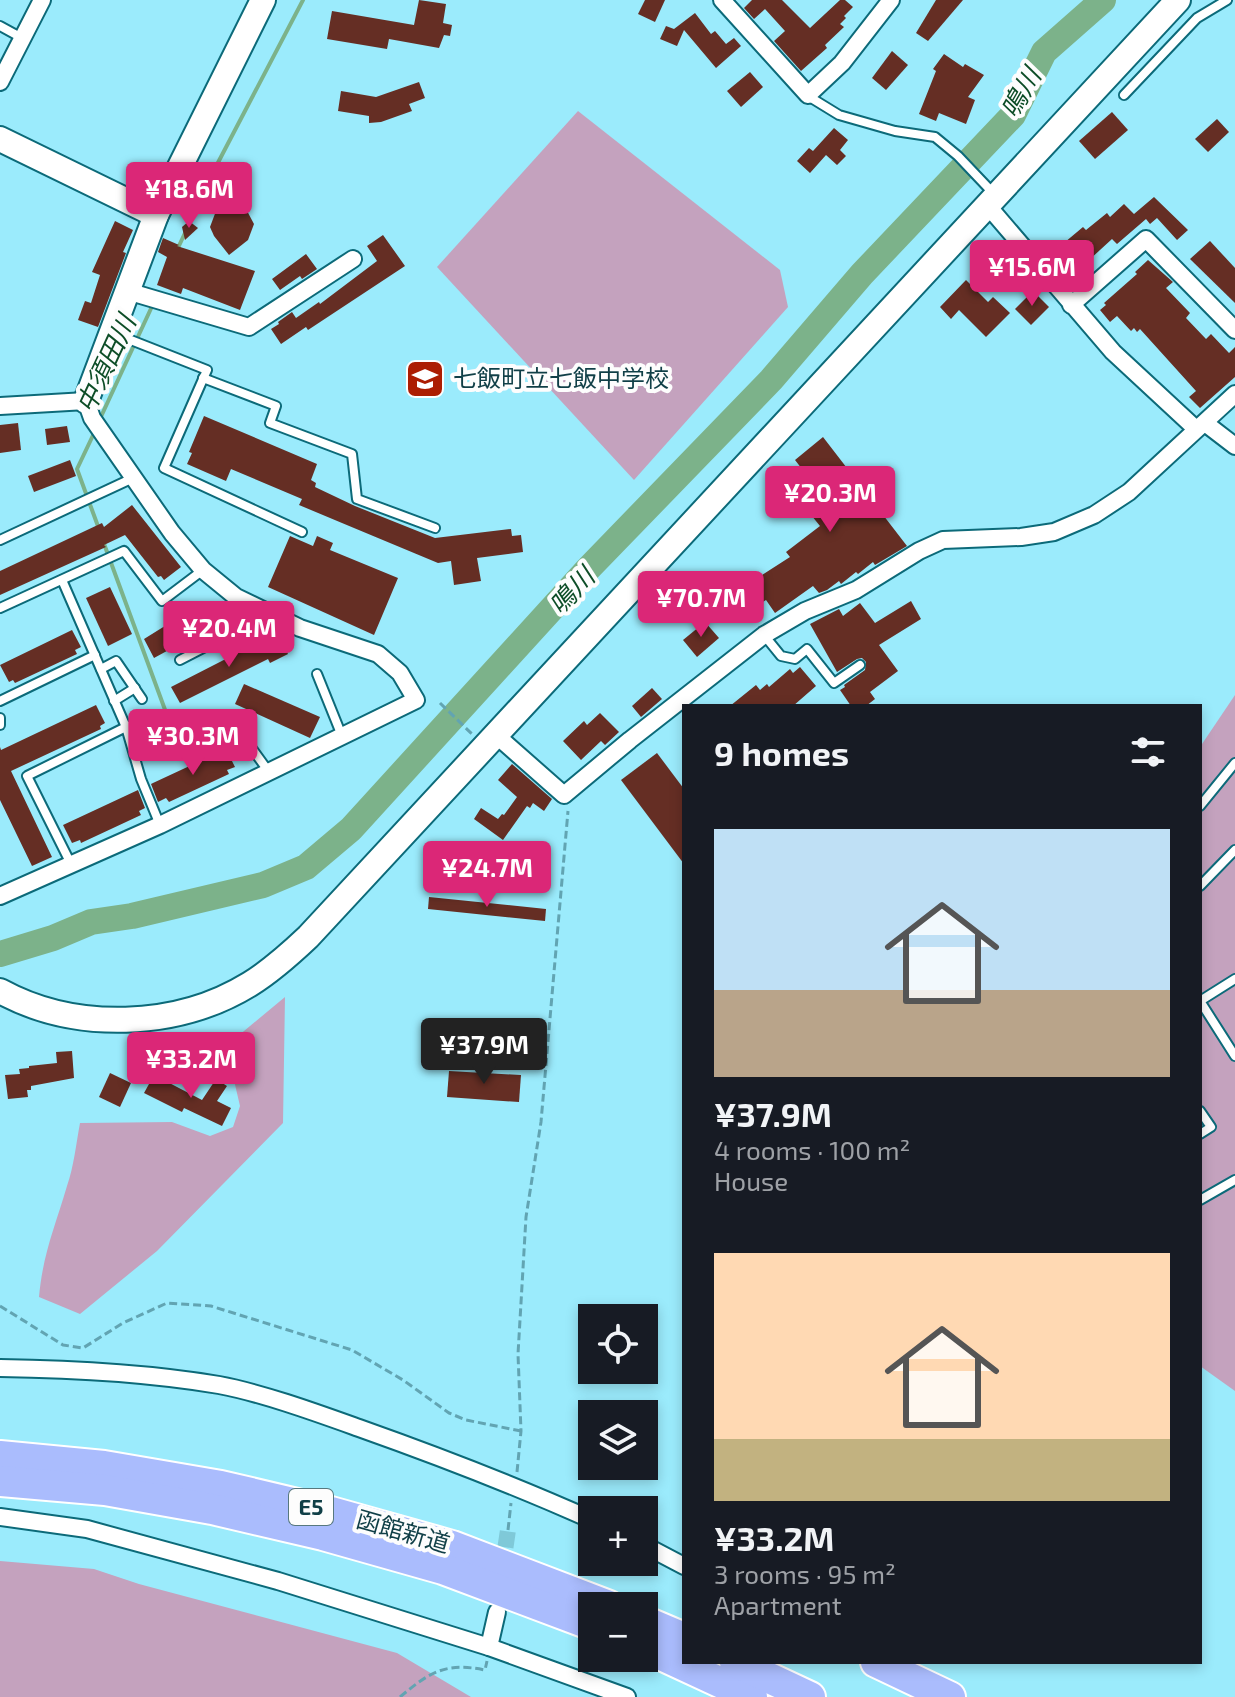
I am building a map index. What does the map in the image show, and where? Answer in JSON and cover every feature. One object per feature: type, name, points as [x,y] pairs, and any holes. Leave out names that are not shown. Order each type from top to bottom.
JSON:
[{"type":"highway","name":"函館新道","points":[[0,1456],[104,1466],[221,1486],[331,1512],[452,1546],[578,1594]]},
{"type":"highway","name":"函館新道","points":[[0,1481],[105,1490],[212,1509],[323,1535],[443,1569],[578,1620]]},
{"type":"highway","points":[[658,1627],[682,1637]]},
{"type":"highway","points":[[658,1653],[752,1697]]},
{"type":"highway","points":[[739,1664],[810,1697]]},
{"type":"highway","points":[[880,1664],[950,1697]]},
{"type":"street","points":[[0,82],[42,0]]},
{"type":"street","points":[[0,896],[160,825],[416,700],[400,673],[378,654],[300,628],[269,614],[236,597],[203,570],[92,418],[86,401],[156,215],[263,0]]},
{"type":"street","points":[[722,0],[808,95],[842,63],[891,0]]},
{"type":"street","points":[[0,991],[43,1009],[89,1018],[132,1020],[195,1009],[249,985],[283,960],[308,937],[1178,0]]},
{"type":"street","points":[[0,139],[156,215]]},
{"type":"street","points":[[992,201],[1071,305],[1113,352],[1200,426],[1235,446]]},
{"type":"street","points":[[1071,305],[1146,239],[1235,330]]},
{"type":"street","points":[[127,291],[249,327],[353,259]]},
{"type":"street","points":[[496,735],[564,795],[764,635],[805,611],[856,590],[919,551],[943,540],[1021,537],[1054,532],[1094,515],[1129,492],[1235,394]]},
{"type":"street","points":[[0,406],[86,401]]},
{"type":"street","points":[[0,1368],[132,1375],[221,1386],[324,1415],[514,1485],[578,1514]]},
{"type":"street","points":[[0,1517],[87,1529],[278,1581],[489,1647],[627,1697]]},
{"type":"street","points":[[658,1552],[682,1565]]},
{"type":"street","points":[[489,1647],[497,1612]]},
{"type":"lane","points":[[1124,95],[1197,18],[1227,0]]},
{"type":"lane","points":[[0,26],[23,38]]},
{"type":"lane","points":[[808,95],[839,115],[895,131],[935,137],[979,178],[992,201]]},
{"type":"lane","points":[[112,332],[207,370],[164,468],[302,532]]},
{"type":"lane","points":[[203,378],[276,406],[270,423],[352,454],[357,499],[435,528]]},
{"type":"lane","points":[[0,540],[134,477]]},
{"type":"lane","points":[[0,608],[124,551],[162,601],[203,570]]},
{"type":"lane","points":[[62,580],[126,727],[141,779],[160,825]]},
{"type":"lane","points":[[180,660],[269,614]]},
{"type":"lane","points":[[764,635],[781,656],[795,659],[807,649],[834,683],[860,665]]},
{"type":"lane","points":[[0,701],[95,655]]},
{"type":"lane","points":[[101,669],[116,661],[142,699]]},
{"type":"lane","points":[[317,674],[342,736]]},
{"type":"lane","points":[[114,701],[135,688]]},
{"type":"lane","points":[[71,864],[27,776],[126,727],[148,719],[229,717],[269,772]]},
{"type":"lane","points":[[0,718],[0,725]]},
{"type":"lane","points":[[1202,804],[1235,763]]},
{"type":"lane","points":[[1202,884],[1235,850]]},
{"type":"lane","points":[[1202,1000],[1235,979]]},
{"type":"lane","points":[[1202,1004],[1235,1056]]},
{"type":"lane","points":[[1202,1114],[1211,1127],[1202,1133]]},
{"type":"lane","points":[[1202,1199],[1235,1180]]},
{"type":"path","points":[[441,705],[467,729]]},
{"type":"path","points":[[508,1530],[521,1431],[518,1354],[526,1217],[541,1122],[569,814],[564,795]]},
{"type":"path","points":[[0,1306],[63,1345],[83,1348],[123,1323],[167,1303],[211,1306],[352,1350],[403,1380],[449,1413],[466,1420],[521,1431]]},
{"type":"path","points":[[400,1697],[427,1674],[464,1666],[485,1670],[489,1647]]},
{"type":"shaded area","points":[[578,111],[780,270],[788,307],[634,480],[437,267]]},
{"type":"shaded area","points":[[1235,695],[1235,1391],[1202,1367],[1202,744]]},
{"type":"shaded area","points":[[285,997],[283,1123],[157,1251],[80,1314],[39,1297],[46,1253],[71,1171],[80,1123],[172,1122],[210,1136],[233,1127],[240,1106],[226,1046]]},
{"type":"shaded area","points":[[0,1561],[94,1569],[139,1584],[397,1653],[471,1697],[0,1697]]},
{"type":"building","points":[[419,0],[446,4],[443,23],[452,25],[450,36],[444,35],[439,48],[389,39],[387,49],[327,39],[332,11],[414,25]]},
{"type":"building","points":[[645,0],[665,0],[655,22],[638,14]]},
{"type":"building","points":[[752,0],[782,0],[810,28],[840,0],[853,7],[840,24],[844,27],[825,45],[827,48],[801,71],[774,41],[785,31],[765,9],[754,19],[744,8]]},
{"type":"building","points":[[936,0],[963,0],[928,41],[916,33]]},
{"type":"building","points":[[695,13],[711,34],[715,31],[726,44],[734,38],[741,46],[716,68],[684,30],[677,46],[660,39],[666,26],[674,29]]},
{"type":"building","points":[[892,51],[908,65],[886,90],[872,78]]},
{"type":"building","points":[[944,54],[963,67],[965,64],[984,75],[968,97],[975,100],[966,124],[939,113],[936,121],[919,114],[936,71],[933,69]]},
{"type":"building","points":[[750,72],[763,87],[741,107],[727,91]]},
{"type":"building","points":[[419,82],[425,98],[409,104],[412,111],[369,123],[369,116],[338,111],[341,91],[376,97]]},
{"type":"building","points":[[1112,112],[1128,130],[1095,159],[1079,141]]},
{"type":"building","points":[[1217,119],[1229,132],[1208,152],[1195,139]]},
{"type":"building","points":[[834,128],[848,140],[840,150],[846,156],[837,165],[826,155],[810,173],[797,161],[809,148],[813,151]]},
{"type":"building","points":[[1154,197],[1188,230],[1177,240],[1157,218],[1150,224],[1146,219],[1117,244],[1112,239],[1088,261],[1093,267],[1077,281],[1052,253],[1083,227],[1086,230],[1107,213],[1110,217],[1124,204],[1134,214]]},
{"type":"building","points":[[234,204],[246,209],[254,224],[248,240],[229,255],[210,227],[216,211]]},
{"type":"building","points":[[115,221],[133,230],[98,327],[78,320],[85,301],[91,303],[100,275],[92,272]]},
{"type":"building","points":[[189,221],[198,228],[185,240],[182,227]]},
{"type":"building","points":[[383,235],[405,266],[308,330],[306,327],[281,344],[271,329],[292,312],[296,318],[320,304],[377,261],[367,246]]},
{"type":"building","points":[[163,238],[177,246],[255,271],[240,310],[183,288],[181,294],[157,285],[167,257],[158,252]]},
{"type":"building","points":[[1210,241],[1235,268],[1235,303],[1190,259]]},
{"type":"building","points":[[306,254],[317,269],[280,290],[272,279]]},
{"type":"building","points":[[1148,260],[1173,282],[1166,288],[1190,313],[1186,318],[1206,339],[1211,334],[1229,353],[1235,347],[1235,377],[1200,408],[1189,397],[1196,391],[1140,329],[1131,331],[1117,316],[1110,322],[1100,310]]},
{"type":"building","points":[[966,280],[988,302],[993,297],[1010,313],[986,337],[959,310],[951,319],[940,307]]},
{"type":"building","points":[[1033,291],[1049,307],[1031,325],[1015,309]]},
{"type":"building","points":[[204,416],[317,464],[311,480],[316,483],[315,487],[355,506],[435,538],[511,529],[512,536],[521,535],[523,552],[477,558],[481,581],[454,585],[451,561],[438,563],[342,523],[299,505],[302,499],[231,469],[226,481],[187,464]]},
{"type":"building","points":[[18,423],[21,450],[0,453],[0,425]]},
{"type":"building","points":[[67,426],[70,442],[47,445],[45,429]]},
{"type":"building","points":[[823,437],[907,546],[827,590],[819,593],[813,586],[775,613],[766,600],[761,603],[748,584],[790,557],[786,552],[820,526],[799,500],[816,487],[795,460]]},
{"type":"building","points":[[70,460],[76,476],[34,492],[28,476]]},
{"type":"building","points":[[132,505],[181,567],[164,580],[158,577],[125,535],[104,545],[106,547],[0,595],[0,571],[102,523],[104,527]]},
{"type":"building","points":[[290,536],[313,546],[317,536],[333,543],[330,550],[398,578],[374,635],[268,587]]},
{"type":"building","points":[[110,587],[132,634],[108,646],[86,598]]},
{"type":"building","points":[[911,601],[921,619],[879,645],[898,671],[870,692],[875,699],[869,704],[850,704],[840,690],[865,670],[866,662],[862,658],[857,659],[837,672],[810,624],[839,609],[843,616],[860,603],[875,623]]},
{"type":"building","points":[[216,609],[226,627],[210,636],[200,617]]},
{"type":"building","points":[[189,611],[199,630],[154,658],[144,639]]},
{"type":"building","points":[[705,622],[719,638],[697,657],[683,640]]},
{"type":"building","points":[[72,630],[81,647],[75,650],[77,654],[15,683],[13,680],[9,682],[0,665]]},
{"type":"building","points":[[280,638],[288,654],[270,663],[268,659],[180,703],[171,687],[255,644],[257,649]]},
{"type":"building","points":[[800,667],[816,686],[795,704],[732,704],[756,685],[760,690],[767,684],[769,687],[790,669],[793,673]]},
{"type":"building","points":[[244,684],[320,717],[310,738],[235,704]]},
{"type":"building","points":[[652,688],[662,699],[641,717],[632,706]]},
{"type":"building","points":[[96,705],[105,723],[100,726],[101,729],[11,771],[52,857],[32,866],[0,800],[0,747],[1,750]]},
{"type":"building","points":[[600,713],[619,732],[605,745],[601,741],[581,760],[563,741],[584,721],[587,725]]},
{"type":"building","points":[[226,749],[235,767],[227,770],[229,774],[169,802],[166,798],[158,802],[151,784]]},
{"type":"building","points":[[657,753],[682,786],[682,861],[621,780]]},
{"type":"building","points":[[512,764],[552,799],[544,811],[533,803],[530,808],[527,806],[503,840],[474,819],[481,808],[498,819],[517,797],[498,780]]},
{"type":"building","points":[[138,790],[145,808],[139,811],[141,815],[81,843],[80,840],[72,843],[63,825]]},
{"type":"building","points":[[429,897],[546,909],[545,921],[428,909]]},
{"type":"building","points":[[72,1051],[74,1078],[31,1086],[31,1090],[27,1090],[28,1097],[8,1099],[5,1075],[20,1074],[19,1069],[29,1066],[57,1063],[56,1052]]},
{"type":"building","points":[[449,1071],[521,1075],[519,1102],[447,1097]]},
{"type":"building","points":[[110,1073],[131,1083],[120,1107],[99,1097]]},
{"type":"building","points":[[154,1075],[202,1100],[216,1079],[227,1086],[217,1101],[231,1108],[222,1126],[184,1108],[182,1112],[144,1093]]},
{"type":"waterway","name":"中須田川","points":[[189,225],[211,176],[303,0]]},
{"type":"waterway","name":"鳴川","points":[[0,954],[53,938],[91,922],[132,916],[263,885],[306,867],[351,829],[587,570],[771,380],[862,274],[1013,115],[1044,52],[1103,0]]},
{"type":"waterway","name":"中須田川","points":[[177,250],[185,233]]},
{"type":"waterway","name":"中須田川","points":[[99,421],[154,302]]},
{"type":"waterway","name":"中須田川","points":[[96,429],[77,469],[99,529]]},
{"type":"waterway","name":"中須田川","points":[[103,541],[182,756]]},
{"type":"tunnel","points":[[502,1571],[508,1530]]},
{"type":"place","name":"七飯町立七飯中学校","points":[[425,379]]}]
